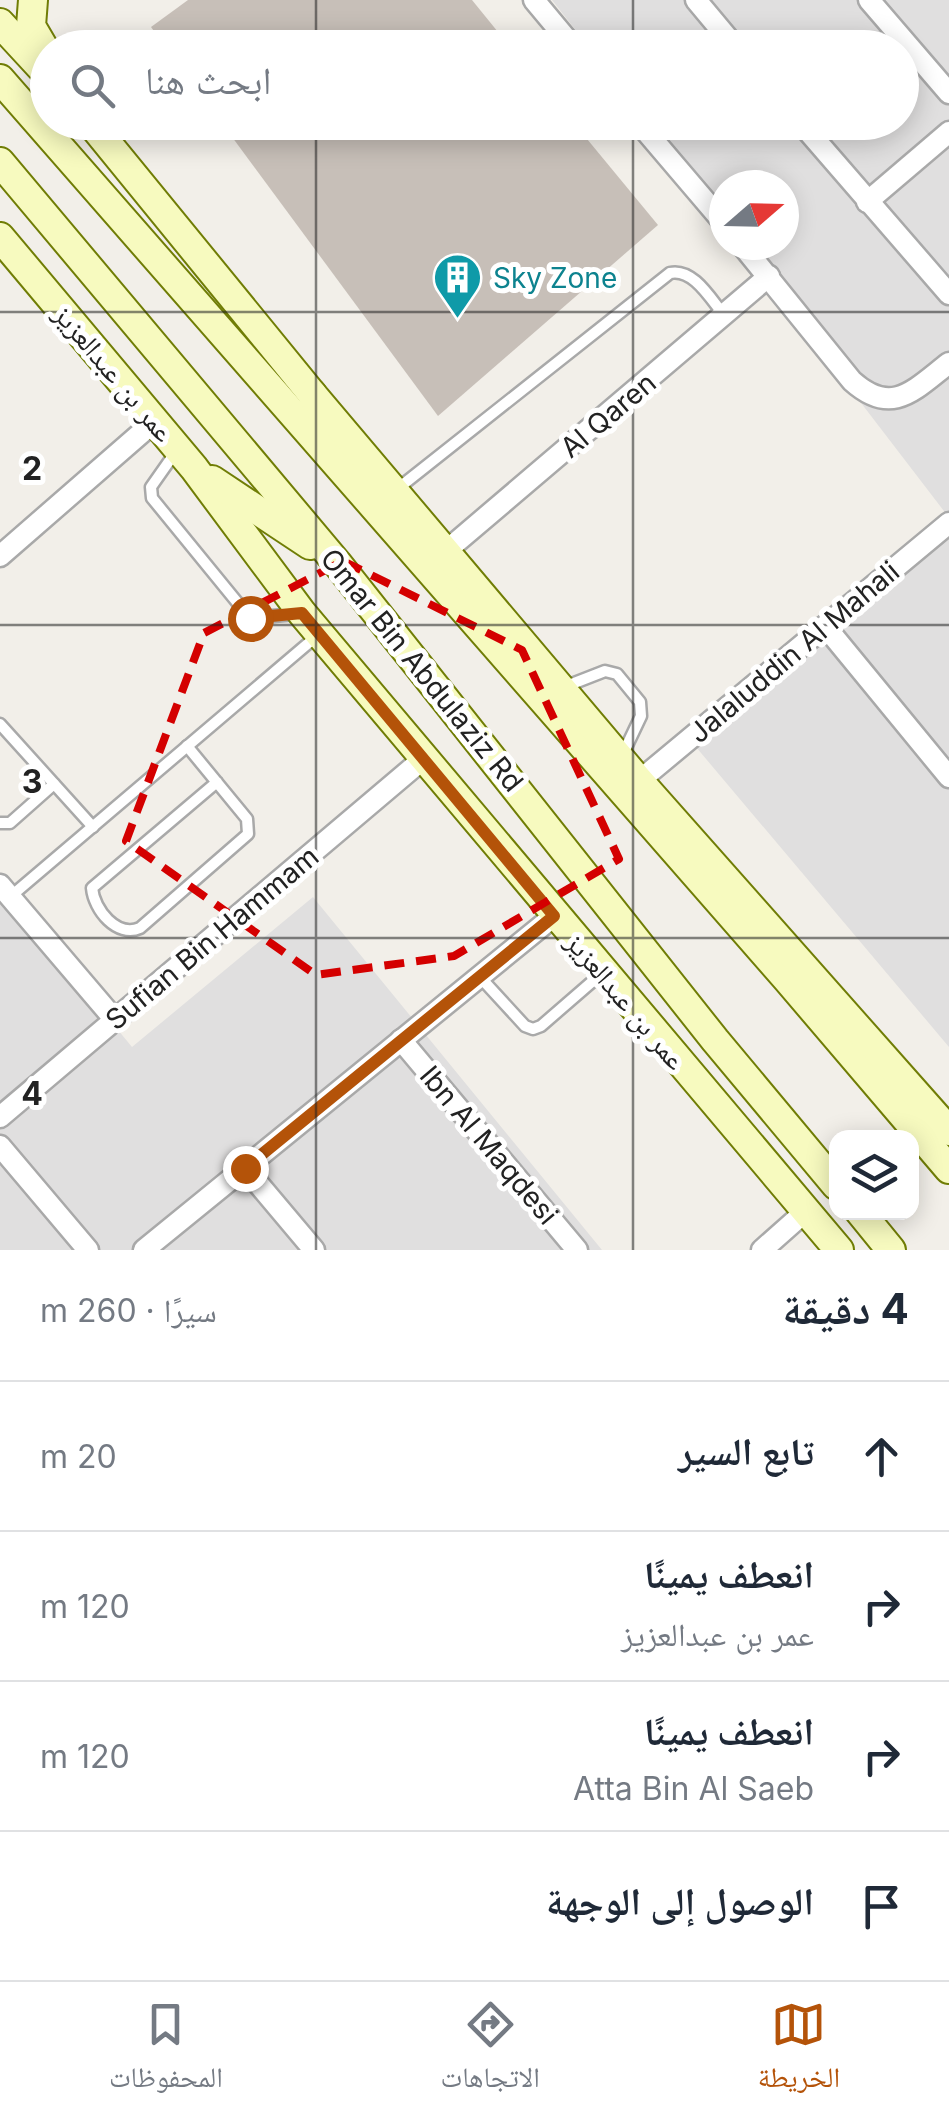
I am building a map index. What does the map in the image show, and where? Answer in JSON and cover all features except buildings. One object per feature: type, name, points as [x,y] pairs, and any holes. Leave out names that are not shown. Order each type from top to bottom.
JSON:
[{"type":"main road","points":[[33,0],[34,30]]},
{"type":"main road","points":[[0,23],[30,56]]},
{"type":"main road","points":[[0,79],[30,113]]},
{"type":"main road","points":[[53,140],[949,1169]]},
{"type":"main road","points":[[105,140],[312,394],[630,770],[944,1116]]},
{"type":"main road","name":"Omar Bin Abdulaziz Rd","points":[[0,162],[337,563],[829,1177]]},
{"type":"main road","name":"عمر بن عبدالعزيز","points":[[0,238],[186,459],[310,624],[839,1250]]},
{"type":"main road","points":[[312,394],[358,490]]},
{"type":"main road","points":[[186,459],[337,563]]},
{"type":"main road","points":[[867,1220],[891,1250]]},
{"type":"street","points":[[534,0],[559,30]]},
{"type":"street","points":[[696,0],[721,30]]},
{"type":"street","points":[[869,0],[895,30]]},
{"type":"street","points":[[919,58],[949,93]]},
{"type":"street","points":[[867,202],[949,132]]},
{"type":"street","points":[[653,140],[709,206]]},
{"type":"street","points":[[815,140],[948,294]]},
{"type":"street","points":[[755,260],[852,381],[867,394],[878,399],[900,399],[949,363]]},
{"type":"street","name":"Al Qaren","points":[[446,551],[769,276]]},
{"type":"street","points":[[0,556],[155,421]]},
{"type":"street","name":"Jalaluddin Al Mahali","points":[[630,770],[825,626],[949,523]]},
{"type":"street","points":[[825,626],[949,777]]},
{"type":"street","name":"Sufian Bin Hammam","points":[[3,1109],[115,1020],[423,760]]},
{"type":"street","points":[[5,891],[115,1020]]},
{"type":"street","points":[[144,1250],[554,916]]},
{"type":"street","name":"Ibn Al Maqdesi","points":[[401,1040],[576,1250]]},
{"type":"street","points":[[0,1146],[88,1250]]},
{"type":"street","points":[[245,1168],[314,1250]]},
{"type":"street","points":[[762,1250],[806,1212]]},
{"type":"lane","points":[[395,491],[670,273],[682,272],[692,277],[726,316]]},
{"type":"lane","points":[[186,459],[151,486],[152,498],[250,618],[310,624]]},
{"type":"lane","points":[[5,891],[93,826],[188,746],[310,624]]},
{"type":"lane","points":[[561,688],[606,671],[617,674],[640,702],[641,716],[630,770]]},
{"type":"lane","points":[[0,724],[93,826]]},
{"type":"lane","points":[[188,746],[217,782],[250,823],[248,834],[140,928],[125,932],[116,928],[94,900],[92,888],[217,782]]},
{"type":"lane","points":[[0,823],[10,823],[54,784]]},
{"type":"lane","points":[[480,976],[532,1029],[541,1026],[602,973]]},
{"type":"highlighted area","points":[[343,561],[522,650],[619,859],[454,956],[316,975],[126,841],[204,633]]},
{"type":"shaded area","points":[[552,0],[949,0],[949,1047],[685,734],[947,515],[752,260],[799,260],[799,170],[709,170],[709,205],[659,140],[919,140],[919,30],[576,30]]},
{"type":"shaded area","points":[[0,887],[132,1047],[313,897],[602,1250],[0,1250]]},
{"type":"place","name":"Sky Zone","points":[[458,320]]},
{"type":"route","points":[[245,1168],[554,916],[302,613],[250,618]]}]
